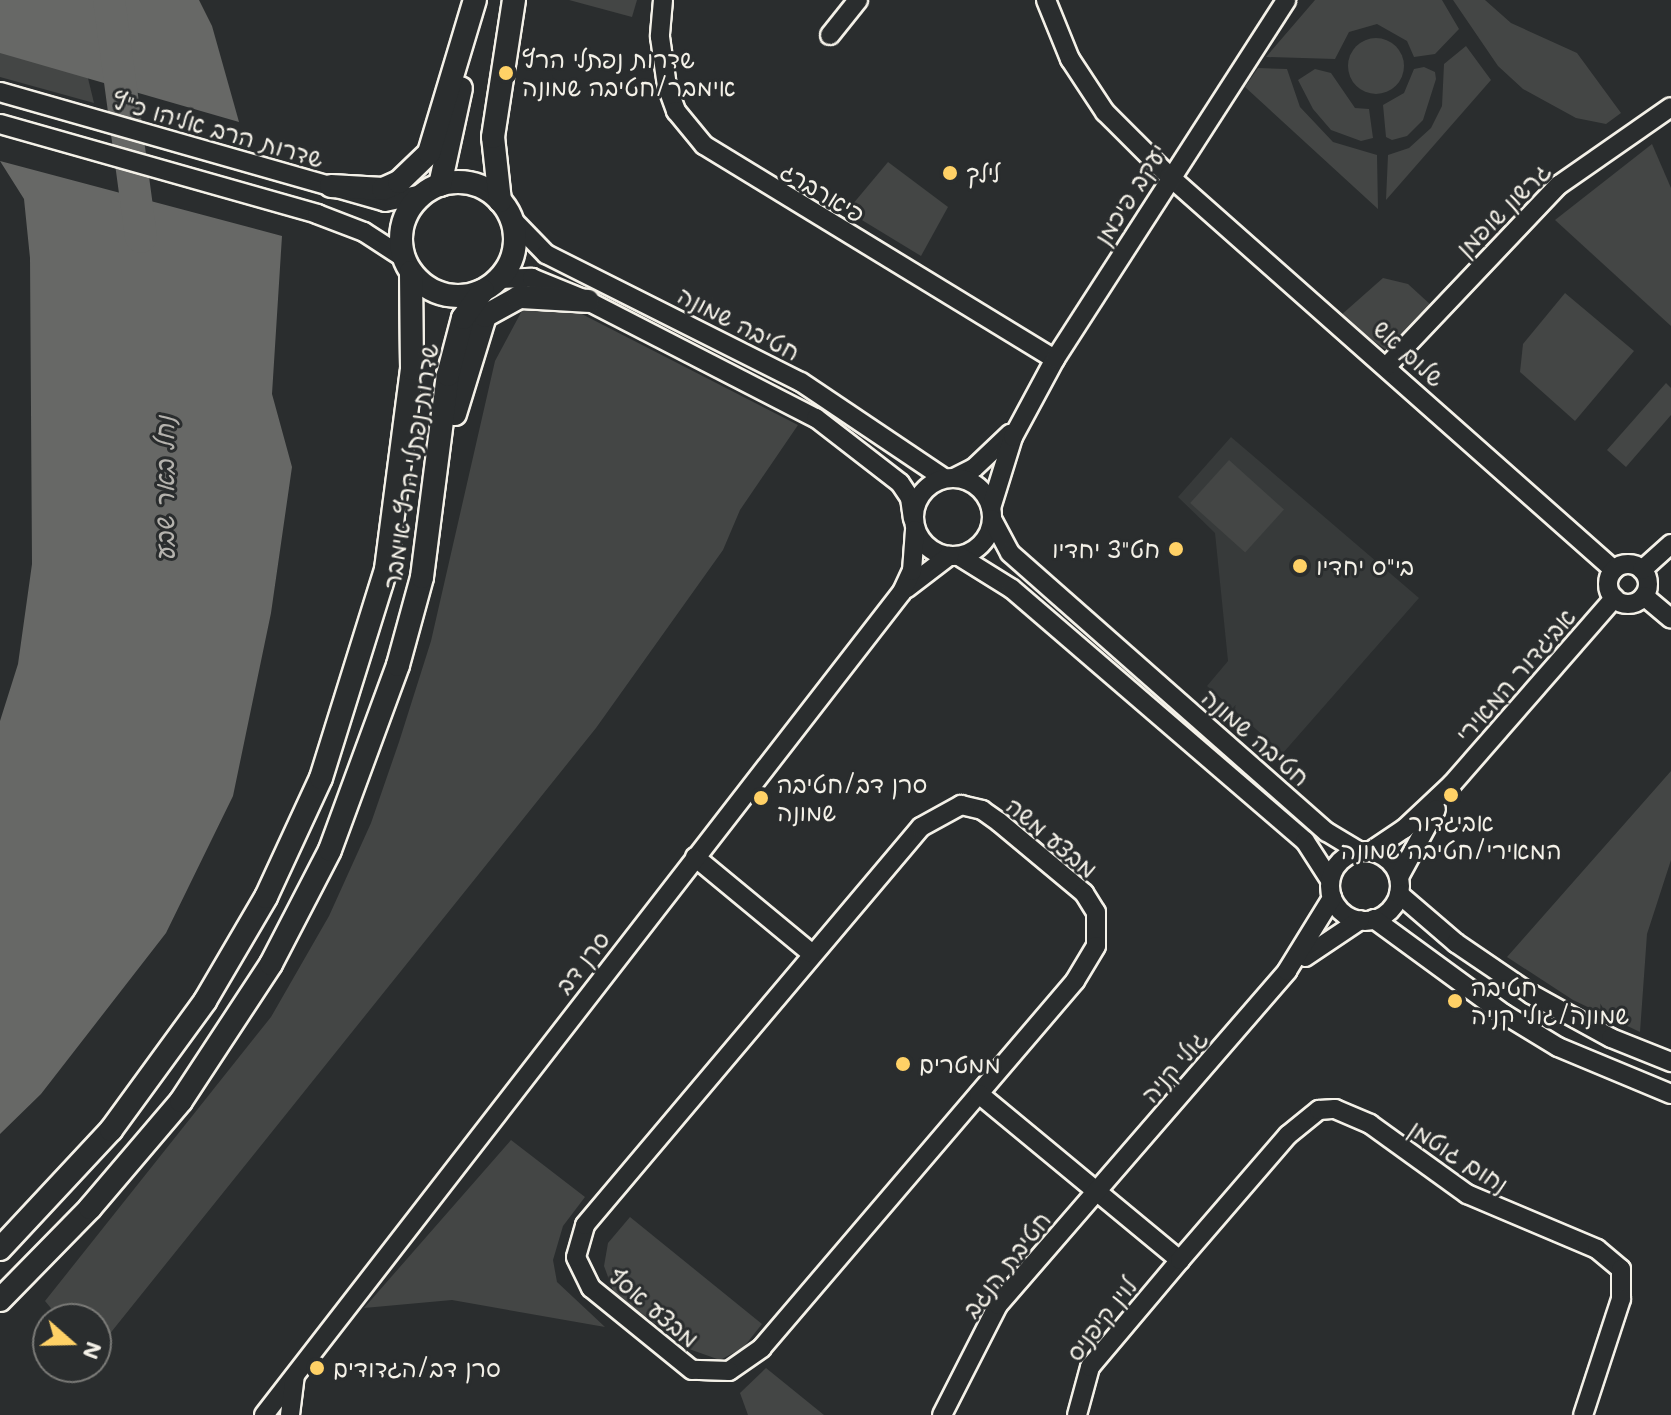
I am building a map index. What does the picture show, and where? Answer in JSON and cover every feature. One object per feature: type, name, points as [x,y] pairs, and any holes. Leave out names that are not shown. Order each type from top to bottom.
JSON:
[{"type":"main road","points":[[323,184],[383,189],[399,182],[429,153],[475,0]]},
{"type":"main road","points":[[475,0],[454,134],[431,190],[403,223],[408,265],[436,292],[468,296],[491,284],[514,250],[493,137],[514,0]]},
{"type":"main road","points":[[431,190],[472,184],[505,209]]},
{"type":"main road","name":"שדרות נפתלי הרץ אימבר","points":[[0,1249],[111,1130],[205,1001],[266,897],[321,778],[386,569],[412,369],[408,265]]},
{"type":"main road","name":"שדרות נפתלי הרץ אימבר","points":[[0,1300],[90,1208],[181,1101],[291,926],[340,826],[380,724],[422,577],[455,343],[463,318],[491,284]]},
{"type":"main road","points":[[434,492],[485,316],[519,297],[588,301]]},
{"type":"street","name":"פיארברג","points":[[663,0],[660,37],[667,86],[676,111],[704,145],[1055,359]]},
{"type":"street","points":[[830,35],[858,0]]},
{"type":"street","name":"שלום אש","points":[[1046,0],[1085,84],[1169,176],[1614,570]]},
{"type":"street","name":"יעקב פיכמן","points":[[992,514],[998,477],[1022,419],[1055,359],[1169,176],[1286,0]]},
{"type":"street","name":"שדרות הרב אליהו כ\"ץ","points":[[0,92],[385,202],[431,190]]},
{"type":"street","name":"גרשון שופמן","points":[[1387,366],[1559,185],[1671,107]]},
{"type":"street","points":[[0,124],[317,214],[364,232],[408,265]]},
{"type":"street","name":"חטיבה שמונה","points":[[505,209],[546,254],[801,382],[950,478]]},
{"type":"street","name":"חטיבה שמונה","points":[[491,284],[532,278],[588,301],[816,418],[900,483],[910,498],[914,524]]},
{"type":"street","name":"יעקב פיכמן","points":[[950,478],[997,449],[1022,419]]},
{"type":"street","points":[[950,478],[982,490],[992,514],[985,539],[954,556],[929,548],[914,524],[921,493],[950,478]]},
{"type":"street","name":"חטיבה שמונה","points":[[992,514],[1010,553],[1327,832],[1365,851]]},
{"type":"street","name":"סרן דב","points":[[264,1415],[301,1362],[902,592],[912,571],[914,524]]},
{"type":"street","points":[[1642,570],[1671,544]]},
{"type":"street","name":"חטיבה שמונה","points":[[954,556],[1012,589],[1305,841],[1331,889]]},
{"type":"street","name":"סרן דב","points":[[902,592],[954,556]]},
{"type":"street","points":[[1628,564],[1642,570],[1648,586],[1644,596],[1629,604],[1614,598],[1608,584],[1614,570],[1628,564]]},
{"type":"street","points":[[1644,596],[1671,619]]},
{"type":"street","name":"אביגדור המאירי","points":[[1365,851],[1404,829],[1452,784],[1614,598]]},
{"type":"street","name":"אביגדור המאירי","points":[[1399,886],[1452,784]]},
{"type":"street","name":"מבצע משה","points":[[811,953],[939,813],[961,805],[982,810],[999,822],[1084,893],[1096,912],[1096,946],[1075,981],[979,1094]]},
{"type":"street","points":[[1671,1062],[1611,1038],[1531,994],[1456,943],[1399,886],[1386,857],[1365,851],[1337,864],[1331,889],[1343,913],[1367,920],[1504,1014],[1558,1047],[1671,1094]]},
{"type":"street","points":[[695,857],[811,953]]},
{"type":"street","points":[[1367,920],[1390,910],[1399,886]]},
{"type":"street","name":"גולי קניה","points":[[1096,1191],[1287,971],[1331,889]]},
{"type":"street","name":"גולי קניה","points":[[1287,971],[1367,920]]},
{"type":"street","name":"מבצע אסף","points":[[811,953],[592,1212],[576,1257],[591,1288],[602,1299],[685,1366],[711,1373],[729,1371],[762,1348],[979,1094]]},
{"type":"street","points":[[979,1094],[1180,1260]]},
{"type":"street","name":"נחום גוטמן","points":[[1180,1260],[1308,1118],[1319,1110],[1350,1113],[1467,1194],[1597,1249],[1621,1269],[1621,1299],[1584,1415]]},
{"type":"street","name":"חטיבת הנגב","points":[[942,1415],[998,1305],[1096,1191]]},
{"type":"street","name":"לוין קיפניס","points":[[1077,1415],[1090,1367],[1180,1260]]},
{"type":"street","name":"סרן דב","points":[[290,1415],[290,1394],[301,1362]]},
{"type":"shaded area","points":[[0,0],[69,0],[94,103],[0,77]]},
{"type":"shaded area","points":[[569,0],[637,0],[632,17]]},
{"type":"shaded area","points":[[1315,0],[1442,0],[1459,29],[1435,54],[1414,57],[1407,41],[1377,24],[1349,32],[1335,59],[1266,57]]},
{"type":"shaded area","points":[[1453,0],[1485,0],[1511,23],[1577,53],[1621,113],[1606,124],[1576,118],[1523,89],[1498,66]]},
{"type":"shaded area","points":[[1376,38],[1396,46],[1404,66],[1396,86],[1376,94],[1356,86],[1348,66],[1356,46]]},
{"type":"shaded area","points":[[1466,46],[1491,80],[1386,200],[1388,155],[1409,148],[1431,128],[1442,106],[1444,64]]},
{"type":"shaded area","points":[[1424,67],[1435,72],[1436,79],[1423,120],[1407,136],[1392,140],[1386,137],[1383,105],[1404,93],[1414,69]]},
{"type":"shaded area","points":[[1258,68],[1287,69],[1300,107],[1333,142],[1377,155],[1378,209],[1245,87]]},
{"type":"shaded area","points":[[1315,69],[1331,73],[1355,108],[1369,109],[1373,138],[1361,141],[1331,130],[1313,109],[1298,80]]},
{"type":"shaded area","points":[[1652,144],[1671,188],[1671,326],[1555,220]]},
{"type":"shaded area","points":[[888,162],[948,207],[921,256],[847,211]]},
{"type":"shaded area","points":[[1383,278],[1408,284],[1432,306],[1386,350],[1340,316]]},
{"type":"shaded area","points":[[1565,293],[1634,351],[1575,421],[1520,372],[1523,344]]},
{"type":"shaded area","points":[[525,305],[574,310],[798,425],[740,510],[723,550],[596,728],[112,1331],[112,1303],[47,1303],[45,1301],[271,1017],[329,916],[371,823],[431,641],[495,361]]},
{"type":"shaded area","points":[[1666,383],[1671,388],[1671,415],[1626,467],[1607,450]]},
{"type":"shaded area","name":"בי\"ס יחדיו","points":[[1231,437],[1419,598],[1283,753],[1207,686],[1228,661],[1215,533],[1178,497]]},
{"type":"shaded area","points":[[1229,460],[1284,510],[1245,553],[1190,503]]},
{"type":"shaded area","points":[[1671,771],[1671,860],[1647,934],[1640,1032],[1573,1000],[1507,957]]},
{"type":"shaded area","points":[[511,1140],[585,1197],[563,1226],[553,1260],[557,1282],[605,1327],[452,1300],[364,1308]]},
{"type":"shaded area","points":[[630,1217],[762,1324],[743,1348],[720,1360],[689,1349],[614,1293],[604,1266],[608,1243]]},
{"type":"shaded area","points":[[766,1368],[824,1415],[748,1415],[740,1393]]},
{"type":"water","points":[[0,0],[199,0],[212,26],[239,122],[0,53]]},
{"type":"water","points":[[0,161],[282,236],[272,394],[292,467],[271,613],[233,796],[166,933],[41,1094],[0,1134],[0,721],[18,664],[32,564],[30,258],[24,199]]},
{"type":"waterway","name":"נחל באר שבע","points":[[109,0],[141,237]]},
{"type":"place","name":"שדרות נפתלי הרץ אימבר/חטיבה שמונה","points":[[506,73]]},
{"type":"place","name":"לילך","points":[[950,173]]},
{"type":"place","name":"חט\"צ יחדיו","points":[[1176,549]]},
{"type":"place","name":"בי\"ס יחדיו","points":[[1300,566]]},
{"type":"place","name":"אביגדור המאירי/חטיבה שמונה","points":[[1451,795]]},
{"type":"place","name":"סרן דב/חטיבה שמונה","points":[[761,798]]},
{"type":"place","name":"חטיבה שמונה/גולי קניה","points":[[1455,1001]]},
{"type":"place","name":"ממטרים","points":[[903,1064]]},
{"type":"place","name":"סרן דב/הגדודים","points":[[317,1368]]}]
